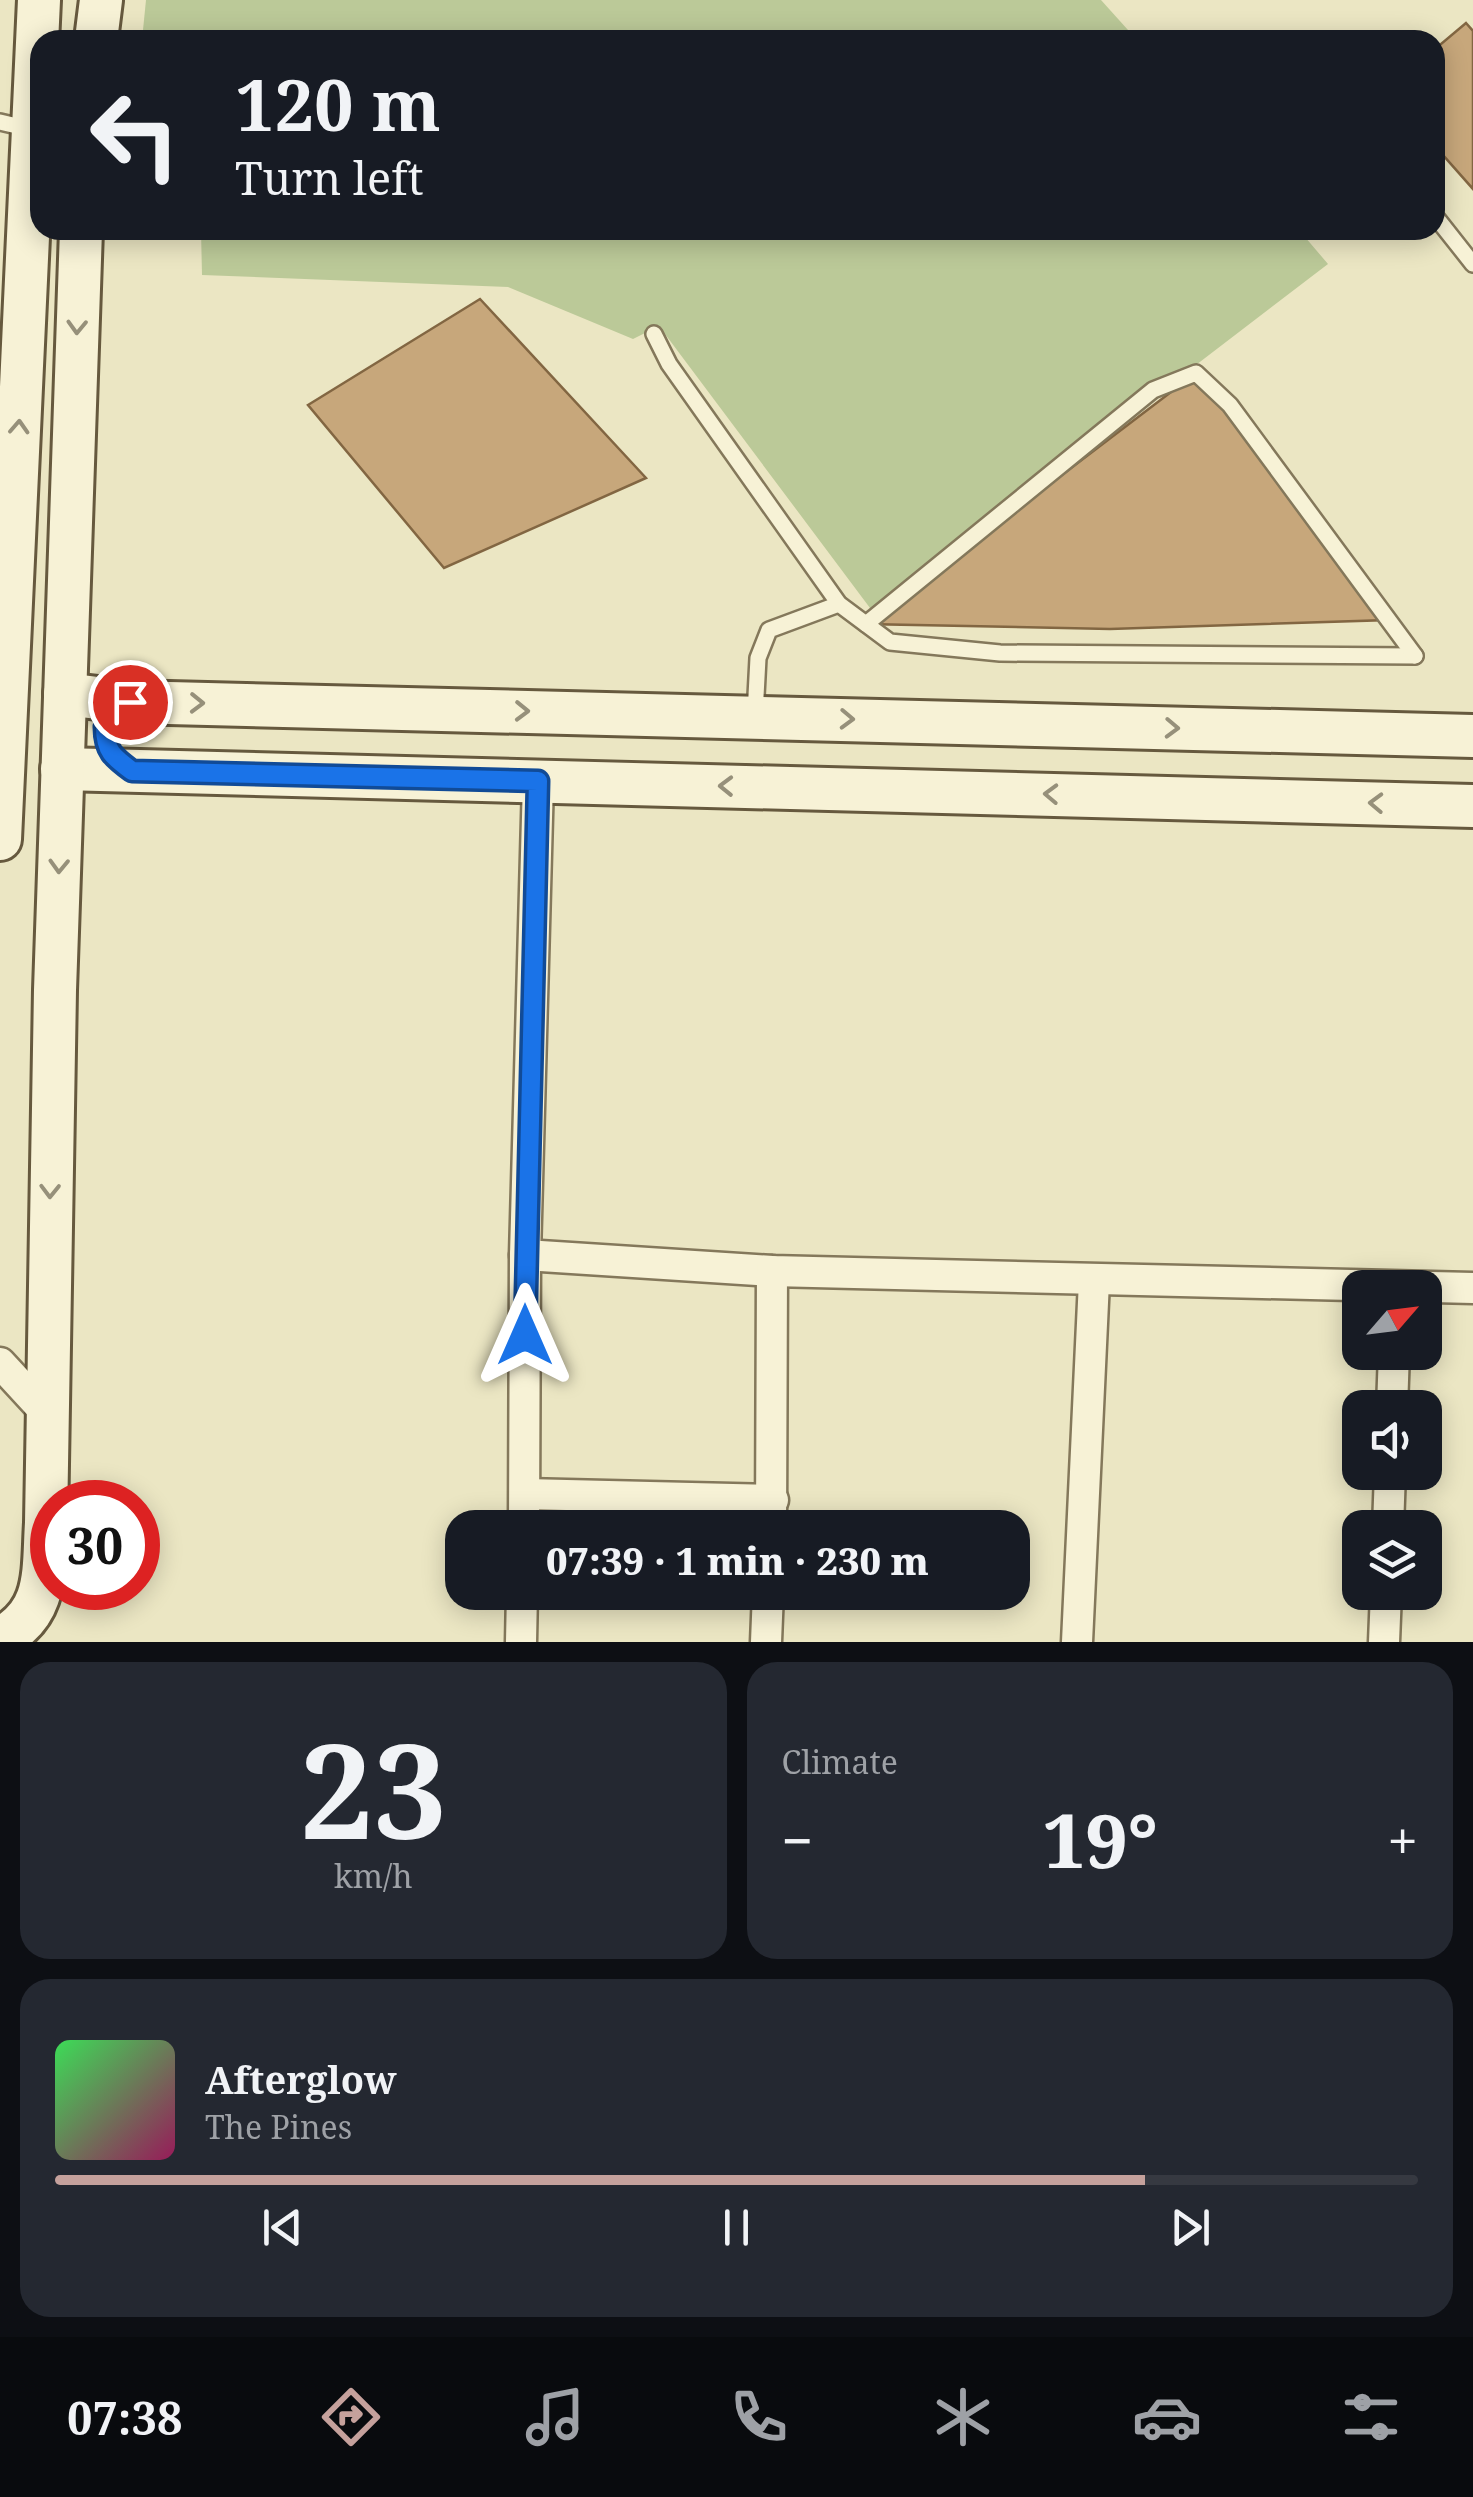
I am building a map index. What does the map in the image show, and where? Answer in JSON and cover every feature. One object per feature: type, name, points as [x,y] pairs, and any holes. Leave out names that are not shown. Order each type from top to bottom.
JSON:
[{"type":"main road","points":[[33,30],[39,0]]},
{"type":"main road","points":[[97,30],[101,0]]},
{"type":"main road","points":[[0,839],[16,125],[30,49]]},
{"type":"main road","points":[[16,1636],[42,1584],[62,768],[81,240]]},
{"type":"main road","points":[[66,694],[130,702],[1473,736]]},
{"type":"main road","points":[[130,702],[105,727],[105,744],[111,756],[132,771]]},
{"type":"main road","points":[[62,768],[1473,806]]},
{"type":"street","points":[[525,1510],[525,1255],[538,781]]},
{"type":"street","points":[[525,1255],[772,1271],[1342,1286]]},
{"type":"street","points":[[772,1271],[772,1510]]},
{"type":"street","points":[[1076,1642],[1094,1281]]},
{"type":"street","points":[[1442,1288],[1473,1288]]},
{"type":"street","points":[[0,1363],[49,1416]]},
{"type":"street","points":[[525,1494],[723,1510]]},
{"type":"street","points":[[521,1642],[522,1610]]},
{"type":"street","points":[[766,1642],[767,1610]]},
{"type":"street","points":[[1384,1642],[1385,1610]]},
{"type":"lane","points":[[1445,229],[1473,264]]},
{"type":"lane","points":[[654,334],[669,364],[839,604],[890,642],[1000,654],[1415,656],[1230,405],[1196,373],[1153,390],[866,624]]},
{"type":"lane","points":[[756,716],[758,658],[769,630],[839,604]]},
{"type":"green space","points":[[146,0],[1101,0],[1128,30],[143,30]]},
{"type":"green space","points":[[201,240],[1308,240],[1328,264],[873,612],[659,326],[633,339],[508,287],[202,275]]},
{"type":"building","points":[[1466,23],[1473,31],[1473,189],[1445,157],[1445,41]]},
{"type":"building","points":[[480,299],[646,478],[444,568],[308,405]]},
{"type":"building","points":[[1196,373],[1388,620],[1110,629],[866,624]]},
{"type":"route","points":[[130,702],[105,727],[105,744],[111,756],[132,771],[538,781],[525,1335]]}]
